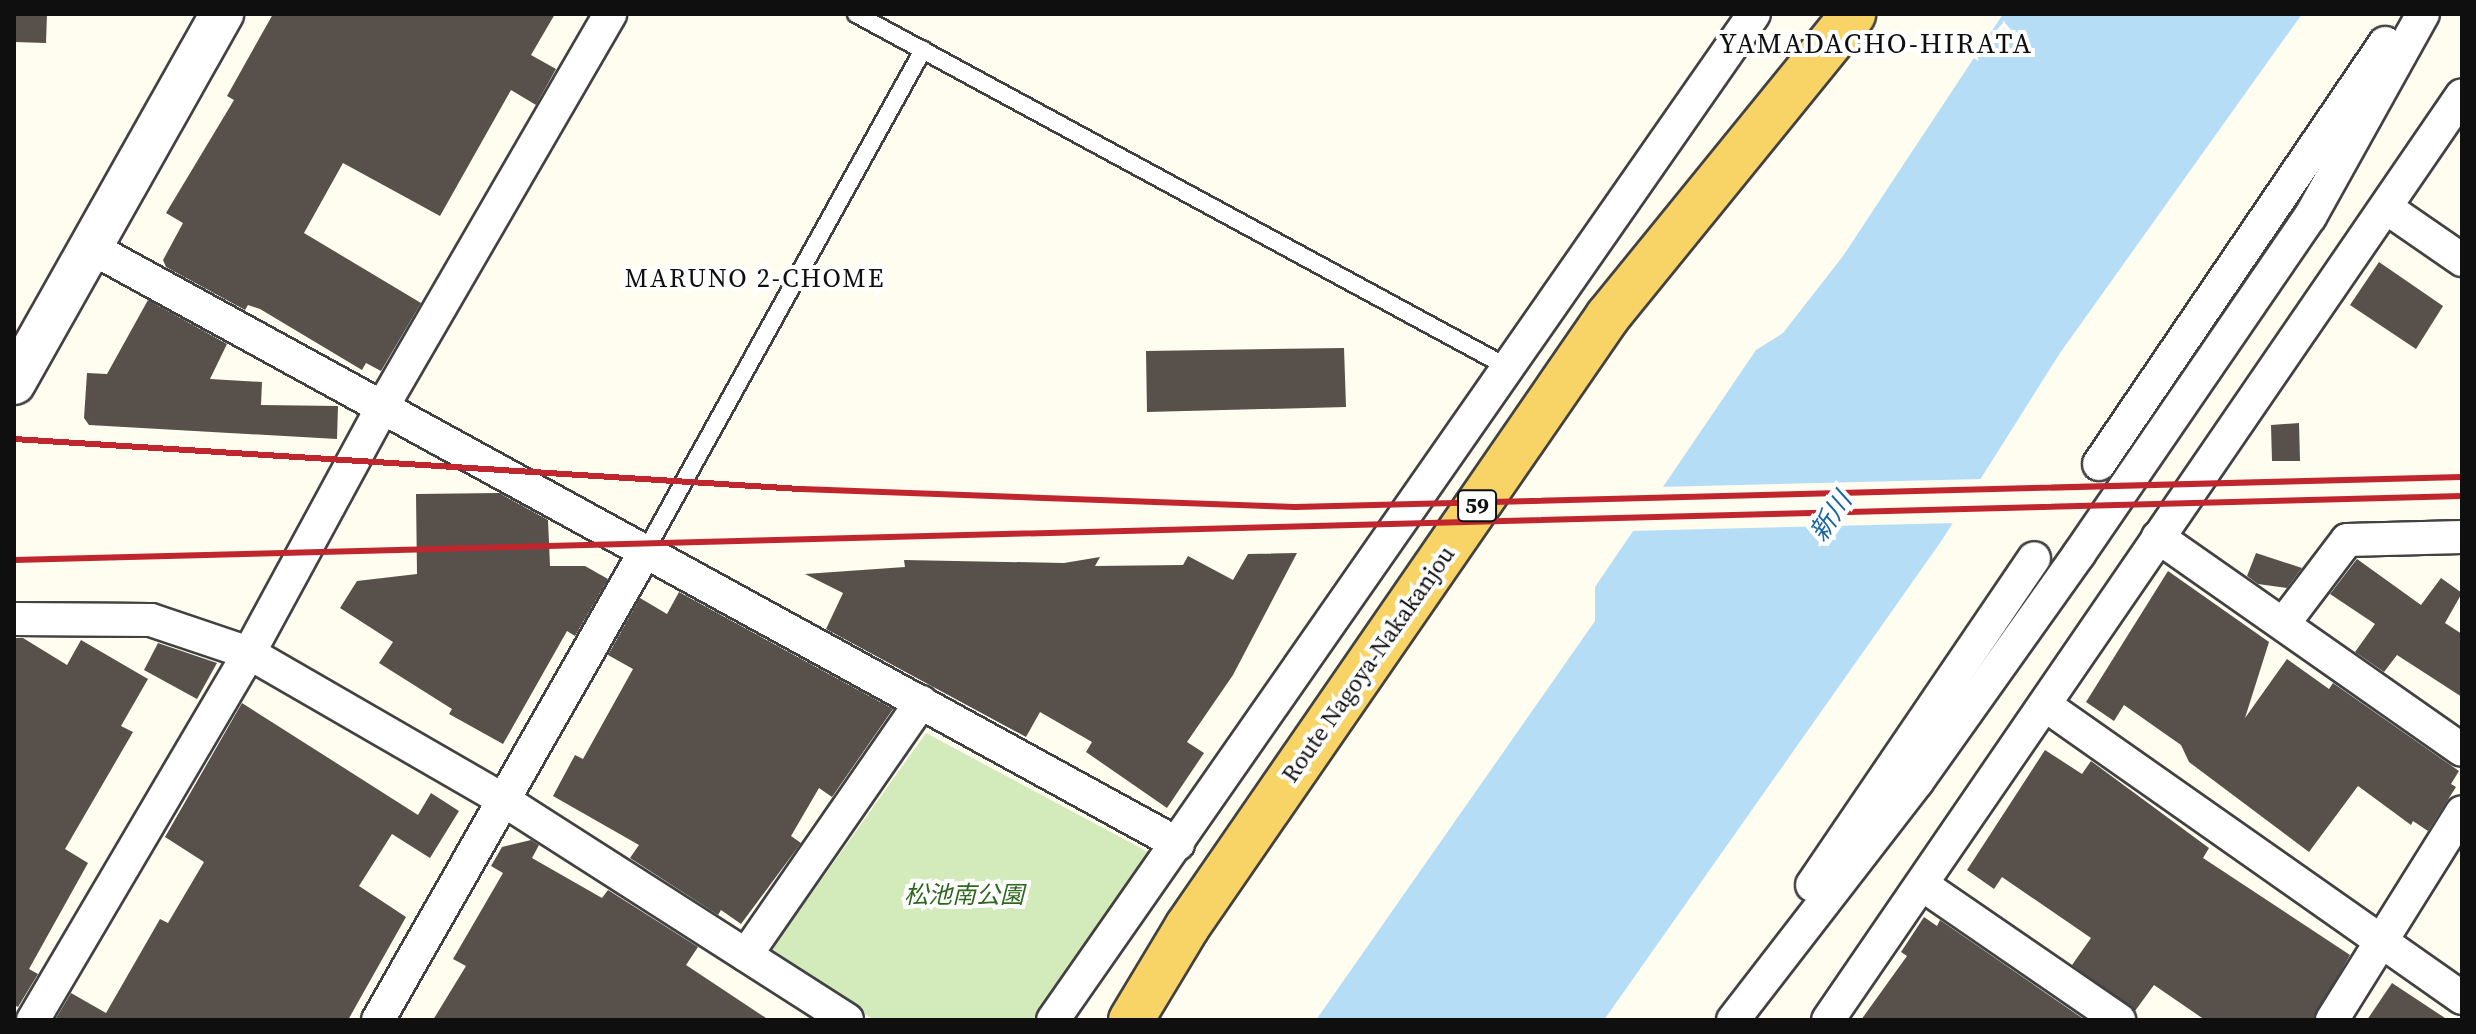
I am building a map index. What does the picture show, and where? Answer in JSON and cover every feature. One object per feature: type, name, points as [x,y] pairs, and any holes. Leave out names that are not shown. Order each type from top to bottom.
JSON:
[{"type":"main road","name":"Route Nagoya-Nakakanjou","points":[[1131,1020],[1187,927],[1608,316],[1853,14]]},
{"type":"street","points":[[16,374],[222,14]]},
{"type":"street","points":[[33,1020],[249,653],[383,406],[610,14]]},
{"type":"street","points":[[1053,1020],[1754,14]]},
{"type":"street","points":[[2099,464],[2405,14]]},
{"type":"street","points":[[1733,1020],[1917,782],[2079,554],[2310,217],[2423,14]]},
{"type":"street","points":[[1828,1020],[1924,886],[2158,537],[2388,209],[2462,95]]},
{"type":"street","points":[[2388,209],[2462,260]]},
{"type":"street","points":[[90,247],[1178,844]]},
{"type":"street","points":[[2158,537],[2462,750]]},
{"type":"street","points":[[2284,623],[2347,540],[2462,537]]},
{"type":"street","points":[[378,1020],[646,550]]},
{"type":"street","points":[[1721,1020],[2034,558]]},
{"type":"street","points":[[14,619],[151,620],[249,653],[505,801],[847,1020]]},
{"type":"street","points":[[746,955],[921,702]]},
{"type":"street","points":[[2045,705],[2462,998]]},
{"type":"street","points":[[2332,1020],[2462,812]]},
{"type":"street","points":[[1924,886],[2119,1020]]},
{"type":"lane","points":[[856,14],[1509,368]]},
{"type":"lane","points":[[646,550],[923,50]]},
{"type":"green space","name":"松池南公園","points":[[926,733],[1148,852],[1038,1020],[874,1020],[769,953]]},
{"type":"water","name":"新川","points":[[2003,14],[2302,14],[2060,353],[1942,540],[1604,1020],[1316,1020],[1595,621],[1595,587],[1756,350],[1783,333],[1843,256]]},
{"type":"pier","points":[[1981,479],[1956,523],[1628,531],[1658,487]]},
{"type":"building","points":[[14,14],[47,14],[46,43],[14,42]]},
{"type":"building","points":[[273,14],[555,14],[531,55],[556,69],[536,105],[511,90],[440,216],[343,163],[304,233],[421,303],[381,371],[366,363],[362,370],[260,309],[248,305],[245,310],[166,267],[163,260],[183,223],[166,213],[234,100],[227,96]]},
{"type":"building","points":[[2379,262],[2443,306],[2416,349],[2350,305]]},
{"type":"building","points":[[148,300],[227,344],[210,379],[262,382],[261,405],[338,406],[337,439],[89,425],[84,418],[87,373],[107,374]]},
{"type":"building","points":[[1344,348],[1346,407],[1147,412],[1146,351]]},
{"type":"building","points":[[2299,423],[2300,461],[2272,461],[2271,425]]},
{"type":"building","points":[[499,493],[548,520],[550,566],[585,566],[608,579],[575,636],[567,631],[503,744],[449,714],[452,709],[379,663],[393,642],[340,608],[357,581],[417,574],[416,494]]},
{"type":"building","points":[[1297,553],[1233,675],[1187,742],[1204,753],[1167,808],[1086,752],[1092,742],[1040,712],[1026,737],[826,629],[843,593],[805,574],[905,567],[904,560],[1064,563],[1100,557],[1095,566],[1183,565],[1188,556],[1233,580],[1248,554]]},
{"type":"building","points":[[2256,553],[2302,568],[2287,588],[2258,584],[2247,576]]},
{"type":"building","points":[[2357,559],[2421,605],[2441,578],[2462,593],[2445,623],[2462,634],[2462,697],[2397,655],[2384,672],[2355,652],[2375,624],[2330,594]]},
{"type":"building","points":[[2168,571],[2269,642],[2245,718],[2287,659],[2329,689],[2333,683],[2459,771],[2451,784],[2456,787],[2428,831],[2413,821],[2411,825],[2358,786],[2309,852],[2189,762],[2181,745],[2124,705],[2114,721],[2086,702]]},
{"type":"building","points":[[679,592],[893,709],[832,797],[819,788],[791,836],[801,843],[741,924],[721,910],[718,915],[630,858],[639,845],[553,796],[575,755],[583,759],[633,669],[608,655],[640,598],[667,614]]},
{"type":"building","points":[[14,638],[23,638],[67,665],[81,640],[148,679],[121,726],[133,732],[65,849],[88,863],[29,969],[38,974],[18,1007],[14,1005]]},
{"type":"building","points":[[158,643],[217,663],[197,699],[144,670]]},
{"type":"building","points":[[242,703],[418,815],[431,793],[459,811],[430,858],[392,834],[359,886],[406,917],[348,1020],[55,1020],[71,993],[106,1013],[160,919],[168,923],[204,862],[165,837]]},
{"type":"building","points":[[2045,750],[2082,774],[2091,761],[2209,848],[2203,858],[2350,955],[2313,1020],[2205,1020],[2154,985],[2135,1011],[2072,965],[2091,938],[2002,877],[1994,889],[1967,870]]},
{"type":"building","points":[[531,840],[539,845],[532,858],[602,898],[608,890],[698,947],[686,965],[769,1020],[433,1020],[466,966],[453,959],[503,873],[491,866],[502,847]]},
{"type":"building","points":[[1924,917],[1937,926],[1940,920],[2085,1020],[1861,1020],[1907,956],[1901,952]]},
{"type":"building","points":[[2392,983],[2448,1020],[2367,1020]]},
{"type":"railway","points":[[14,439],[801,489],[1295,507],[2462,477]]},
{"type":"railway","points":[[14,560],[2462,496]]},
{"type":"district","name":"YAMADACHO-HIRATA","points":[[1876,43]]},
{"type":"district","name":"MARUNO 2-CHOME","points":[[755,279]]}]
